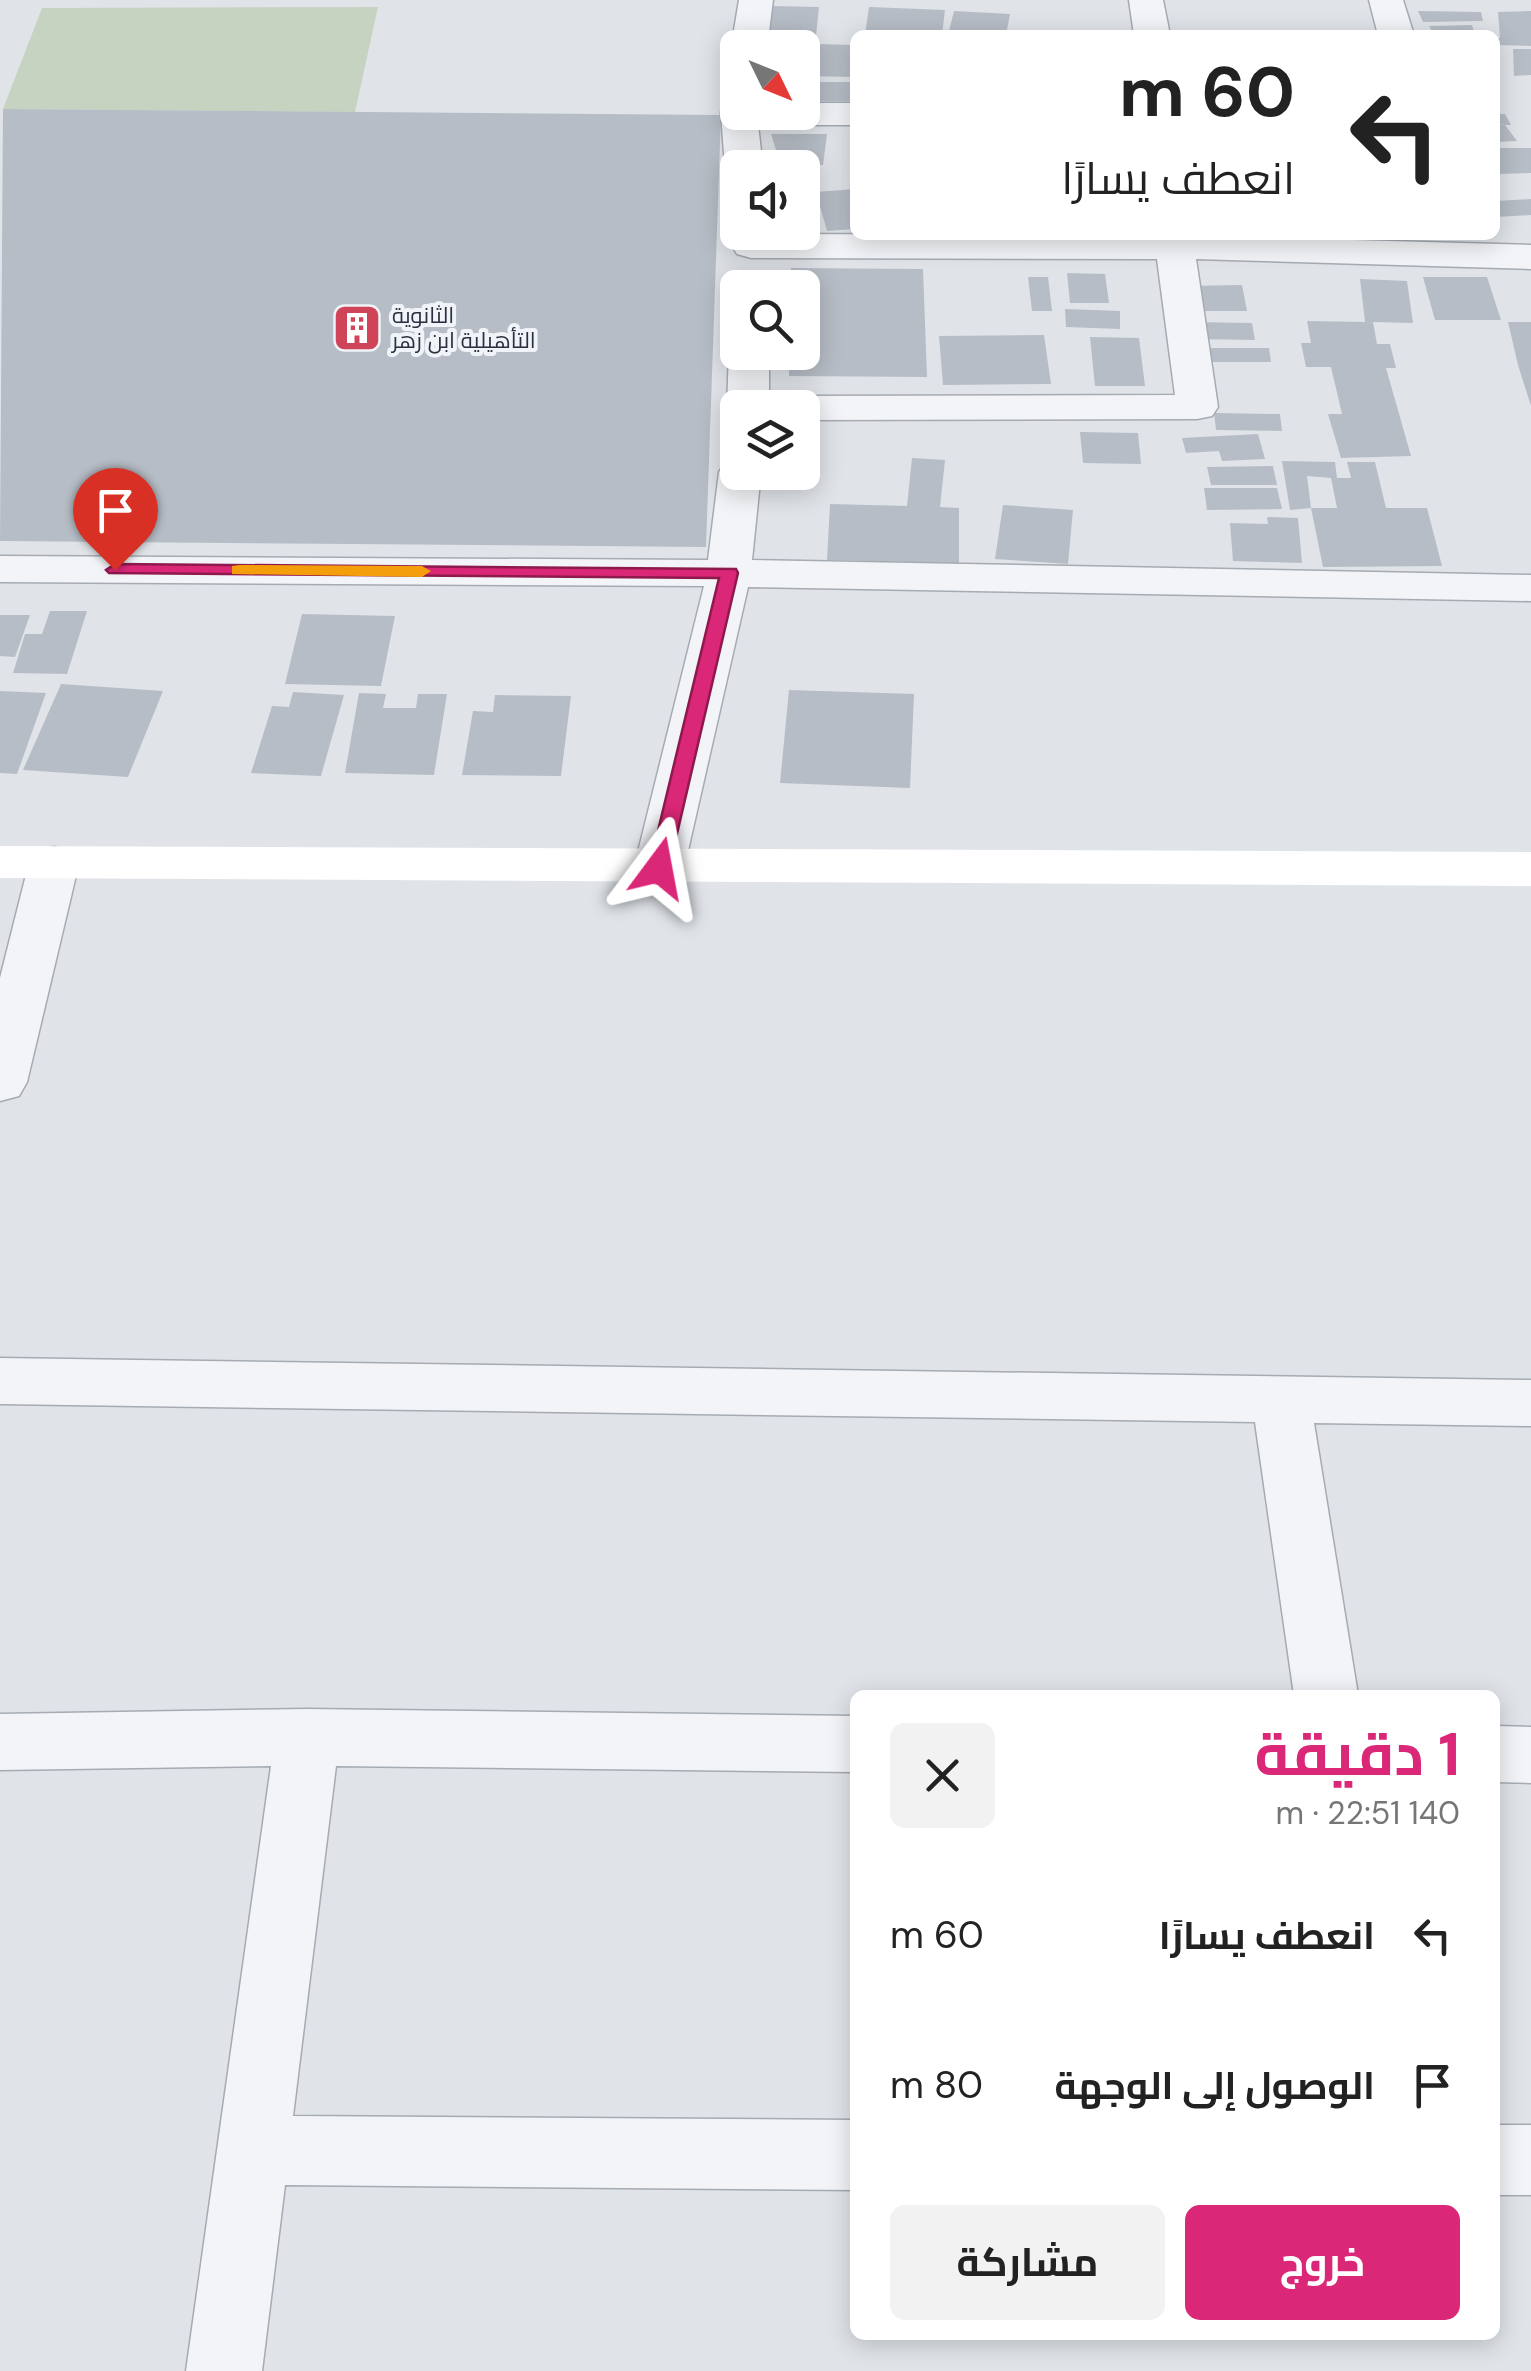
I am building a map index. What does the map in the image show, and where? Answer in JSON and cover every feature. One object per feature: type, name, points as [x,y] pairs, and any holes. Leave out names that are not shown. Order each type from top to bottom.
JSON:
[{"type":"main road","points":[[0,862],[1531,869]]},
{"type":"street","points":[[752,30],[756,0]]},
{"type":"street","points":[[1146,0],[1151,30]]},
{"type":"street","points":[[1386,0],[1395,30]]},
{"type":"street","points":[[820,114],[850,114]]},
{"type":"street","points":[[820,240],[1452,245],[1531,257]]},
{"type":"street","points":[[820,408],[1197,407],[1188,244]]},
{"type":"street","points":[[659,868],[729,573],[738,490]]},
{"type":"street","points":[[0,569],[729,573],[1531,588]]},
{"type":"street","points":[[0,1082],[54,864]]},
{"type":"street","points":[[0,1381],[1531,1403]]},
{"type":"street","points":[[1281,1400],[1325,1690]]},
{"type":"street","points":[[224,2371],[307,1737]]},
{"type":"street","points":[[0,1742],[307,1737],[850,1744]]},
{"type":"street","points":[[1500,1754],[1531,1756]]},
{"type":"street","points":[[253,2150],[850,2154]]},
{"type":"street","points":[[1500,2160],[1531,2160]]},
{"type":"green space","points":[[378,7],[355,112],[3,109],[42,8]]},
{"type":"building","points":[[771,6],[819,7],[817,30],[768,30]]},
{"type":"building","points":[[869,7],[945,10],[943,30],[866,30]]},
{"type":"building","points":[[954,11],[1010,14],[1007,30],[949,30]]},
{"type":"building","points":[[1418,11],[1481,12],[1483,21],[1423,22]]},
{"type":"building","points":[[1531,11],[1531,46],[1500,45],[1498,12]]},
{"type":"building","points":[[1472,25],[1474,30],[1431,30],[1429,26]]},
{"type":"building","points":[[820,44],[850,45],[850,77],[820,76]]},
{"type":"building","points":[[1513,49],[1531,49],[1531,75],[1514,76]]},
{"type":"building","points":[[820,82],[850,82],[850,101],[820,101]]},
{"type":"building","name":"الثانوية التأهيلية ابن زهر","points":[[3,109],[720,115],[706,547],[0,541]]},
{"type":"building","points":[[1500,114],[1505,114],[1511,125],[1500,124]]},
{"type":"building","points":[[1500,125],[1505,125],[1517,141],[1500,142]]},
{"type":"building","points":[[771,134],[827,134],[823,165],[820,150],[776,150]]},
{"type":"building","points":[[1500,148],[1531,148],[1531,173],[1500,174]]},
{"type":"building","points":[[850,189],[850,229],[827,231],[820,192]]},
{"type":"building","points":[[1531,199],[1531,215],[1500,217],[1500,201]]},
{"type":"building","points":[[923,269],[927,377],[789,376],[789,370],[820,370],[820,270],[791,270]]},
{"type":"building","points":[[1067,273],[1105,274],[1109,303],[1070,303]]},
{"type":"building","points":[[1028,277],[1048,277],[1052,311],[1032,311]]},
{"type":"building","points":[[1423,277],[1487,277],[1501,320],[1435,320]]},
{"type":"building","points":[[1360,279],[1407,281],[1413,323],[1373,322],[1377,344],[1390,344],[1396,368],[1386,368],[1411,456],[1341,458],[1328,414],[1342,414],[1331,367],[1306,367],[1301,343],[1311,343],[1307,321],[1365,322]]},
{"type":"building","points":[[1242,285],[1247,311],[1194,311],[1188,286]]},
{"type":"building","points":[[1065,309],[1120,311],[1120,329],[1066,327]]},
{"type":"building","points":[[1194,322],[1252,323],[1255,340],[1196,339]]},
{"type":"building","points":[[1508,322],[1531,322],[1531,406],[1518,365]]},
{"type":"building","points":[[1044,335],[1051,384],[943,385],[939,336]]},
{"type":"building","points":[[1090,337],[1139,338],[1145,386],[1095,386]]},
{"type":"building","points":[[1207,348],[1269,348],[1271,362],[1208,362]]},
{"type":"building","points":[[1214,413],[1280,414],[1282,431],[1216,430]]},
{"type":"building","points":[[1080,432],[1138,433],[1141,464],[1083,463]]},
{"type":"building","points":[[1258,434],[1265,459],[1222,461],[1219,451],[1186,453],[1182,438]]},
{"type":"building","points":[[912,458],[945,460],[940,507],[959,508],[959,563],[827,560],[830,504],[907,506]]},
{"type":"building","points":[[1282,461],[1335,462],[1337,478],[1351,478],[1347,462],[1375,462],[1386,508],[1427,508],[1442,566],[1323,567],[1311,508],[1290,510]],"holes":[[[1307,476],[1331,478],[1337,508],[1311,508]]]},
{"type":"building","points":[[1273,466],[1277,485],[1211,485],[1207,467]]},
{"type":"building","points":[[1204,488],[1277,488],[1282,509],[1207,510]]},
{"type":"building","points":[[1003,505],[1073,510],[1068,564],[995,559]]},
{"type":"building","points":[[1267,517],[1298,518],[1302,563],[1233,561],[1230,523],[1268,524]]},
{"type":"building","points":[[50,611],[87,611],[67,674],[13,673],[25,634],[42,634]]},
{"type":"building","points":[[302,614],[395,616],[381,686],[285,684]]},
{"type":"building","points":[[0,615],[30,615],[15,657],[0,656]]},
{"type":"building","points":[[61,684],[163,691],[128,777],[23,770]]},
{"type":"building","points":[[789,690],[914,694],[910,788],[780,783]]},
{"type":"building","points":[[0,691],[46,693],[17,774],[0,773]]},
{"type":"building","points":[[293,692],[344,695],[321,776],[251,773],[272,706],[289,707]]},
{"type":"building","points":[[359,693],[386,694],[383,708],[416,708],[418,694],[447,694],[434,775],[345,773]]},
{"type":"building","points":[[495,695],[571,696],[561,776],[462,775],[473,711],[493,712]]},
{"type":"slow traffic","points":[[239,570],[422,571]]},
{"type":"place","name":"الثانوية التأهيلية ابن زهر","points":[[357,328]]},
{"type":"route","points":[[115,570],[729,573],[659,868]]}]
